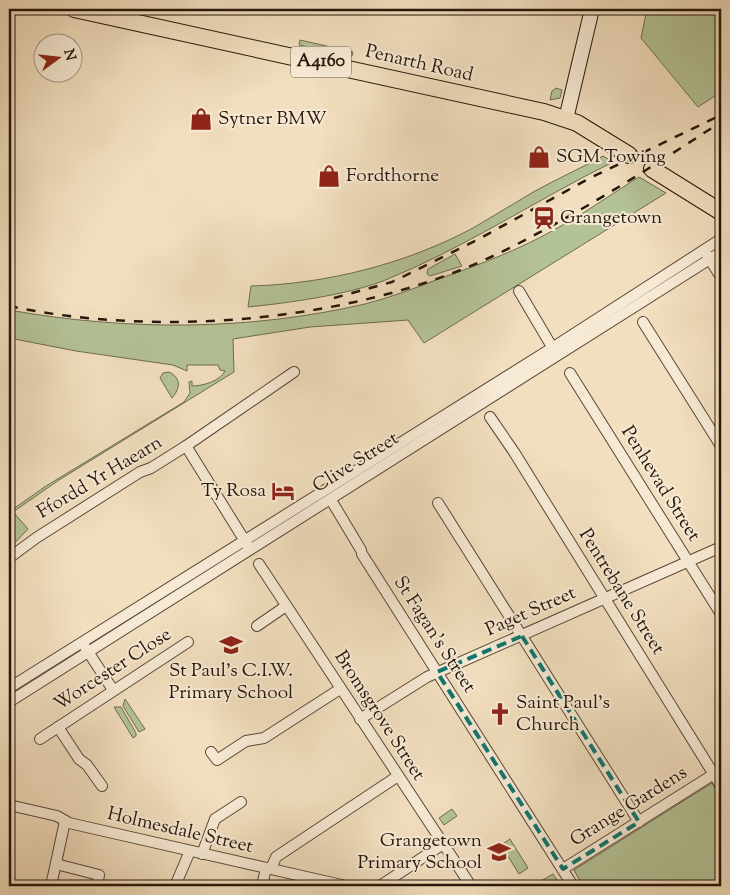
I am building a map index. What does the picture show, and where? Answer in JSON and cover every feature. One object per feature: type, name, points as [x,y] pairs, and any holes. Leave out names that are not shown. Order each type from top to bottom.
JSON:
[{"type":"main road","name":"Penarth Road","points":[[74,9],[364,71],[566,119],[721,212]]},
{"type":"street","points":[[566,119],[592,9]]},
{"type":"street","name":"Clive Street","points":[[9,688],[82,642],[247,545],[555,352],[631,303],[721,239]]},
{"type":"street","points":[[703,250],[721,277]]},
{"type":"street","name":"Clive Street","points":[[631,303],[721,252]]},
{"type":"street","points":[[519,290],[555,352]]},
{"type":"street","points":[[643,322],[721,446]]},
{"type":"street","name":"Clive Street","points":[[9,702],[88,652],[247,545],[332,500],[555,352]]},
{"type":"street","name":"Ffordd Yr Haearn","points":[[9,558],[36,538],[132,477],[151,468],[186,446],[294,372]]},
{"type":"street","name":"Penhevad Street","points":[[570,373],[721,614]]},
{"type":"street","name":"Pentrebane Street","points":[[490,417],[721,786]]},
{"type":"street","name":"Ffordd Yr Haearn","points":[[186,446],[247,545]]},
{"type":"street","name":"St Fagan's Street","points":[[332,500],[361,552],[573,886]]},
{"type":"street","points":[[438,502],[639,822]]},
{"type":"street","name":"Paget Street","points":[[360,719],[438,672],[721,547]]},
{"type":"street","name":"Bromsgrove Street","points":[[259,564],[471,886]]},
{"type":"street","points":[[257,626],[286,606]]},
{"type":"street","points":[[82,642],[113,690]]},
{"type":"street","name":"Worcester Close","points":[[40,739],[188,642]]},
{"type":"street","points":[[211,752],[217,760],[246,741],[264,738],[340,689]]},
{"type":"street","name":"Worcester Close","points":[[58,727],[79,760],[87,765],[102,786]]},
{"type":"street","name":"Grange Gardens","points":[[563,870],[714,774]]},
{"type":"street","points":[[262,886],[268,869],[276,857],[398,776]]},
{"type":"street","points":[[202,854],[214,819],[241,802]]},
{"type":"street","name":"Holmesdale Street","points":[[9,805],[56,816],[65,822],[346,886]]},
{"type":"street","points":[[52,886],[65,822]]},
{"type":"street","points":[[380,886],[443,844]]},
{"type":"street","points":[[175,886],[190,851]]},
{"type":"street","points":[[56,864],[99,875],[97,886]]},
{"type":"highlighted area","points":[[522,636],[639,822],[563,869],[437,672]]},
{"type":"green space","points":[[647,9],[721,9],[721,92],[698,107],[641,38]]},
{"type":"green space","points":[[300,40],[353,52],[352,56],[299,45]]},
{"type":"green space","points":[[556,88],[562,90],[560,98],[550,100],[552,91]]},
{"type":"green space","points":[[603,156],[613,162],[471,239],[383,281],[352,290],[299,301],[248,307],[251,286],[308,281],[337,276],[393,262],[421,252],[473,228],[535,191]]},
{"type":"green space","points":[[639,177],[666,193],[424,343],[408,320],[310,327],[233,339],[234,372],[59,480],[13,512],[28,529],[9,549],[9,512],[46,486],[184,402],[190,393],[189,382],[192,381],[192,386],[206,384],[219,378],[225,371],[220,370],[218,365],[187,365],[187,371],[173,365],[76,351],[9,338],[9,310],[98,322],[187,325],[277,319],[365,304],[405,292],[526,244],[574,218]]},
{"type":"green space","points":[[455,254],[462,266],[430,276],[427,274],[428,269]]},
{"type":"green space","points":[[169,372],[178,380],[177,391],[172,398],[160,378],[163,373]]},
{"type":"green space","points":[[125,699],[145,729],[139,732],[123,706]]},
{"type":"green space","points":[[114,707],[121,707],[136,736],[133,738]]},
{"type":"green space","points":[[712,783],[721,799],[721,886],[583,886],[574,870]]},
{"type":"green space","points":[[452,809],[457,816],[444,825],[439,818]]},
{"type":"green space","points":[[510,839],[528,868],[519,874],[501,845]]},
{"type":"green space","points":[[553,874],[561,886],[544,886],[541,881]]},
{"type":"railway","points":[[334,298],[392,282],[477,240],[590,178],[719,116]]},
{"type":"railway","points":[[9,306],[67,316],[128,321],[191,322],[254,318],[317,310],[378,297],[436,279],[491,257],[521,242],[608,193],[721,122]]},
{"type":"place","name":"Sytner BMW","points":[[201,119]]},
{"type":"place","name":"SGM Towing","points":[[539,157]]},
{"type":"place","name":"Fordthorne","points":[[329,176]]},
{"type":"place","name":"Grangetown","points":[[544,218]]},
{"type":"place","name":"Ty Rosa","points":[[283,491]]},
{"type":"place","name":"St Paul's C.I.W. Primary School","points":[[231,645]]},
{"type":"place","name":"Saint Paul's Church","points":[[500,714]]},
{"type":"place","name":"Grangetown Primary School","points":[[499,852]]}]
